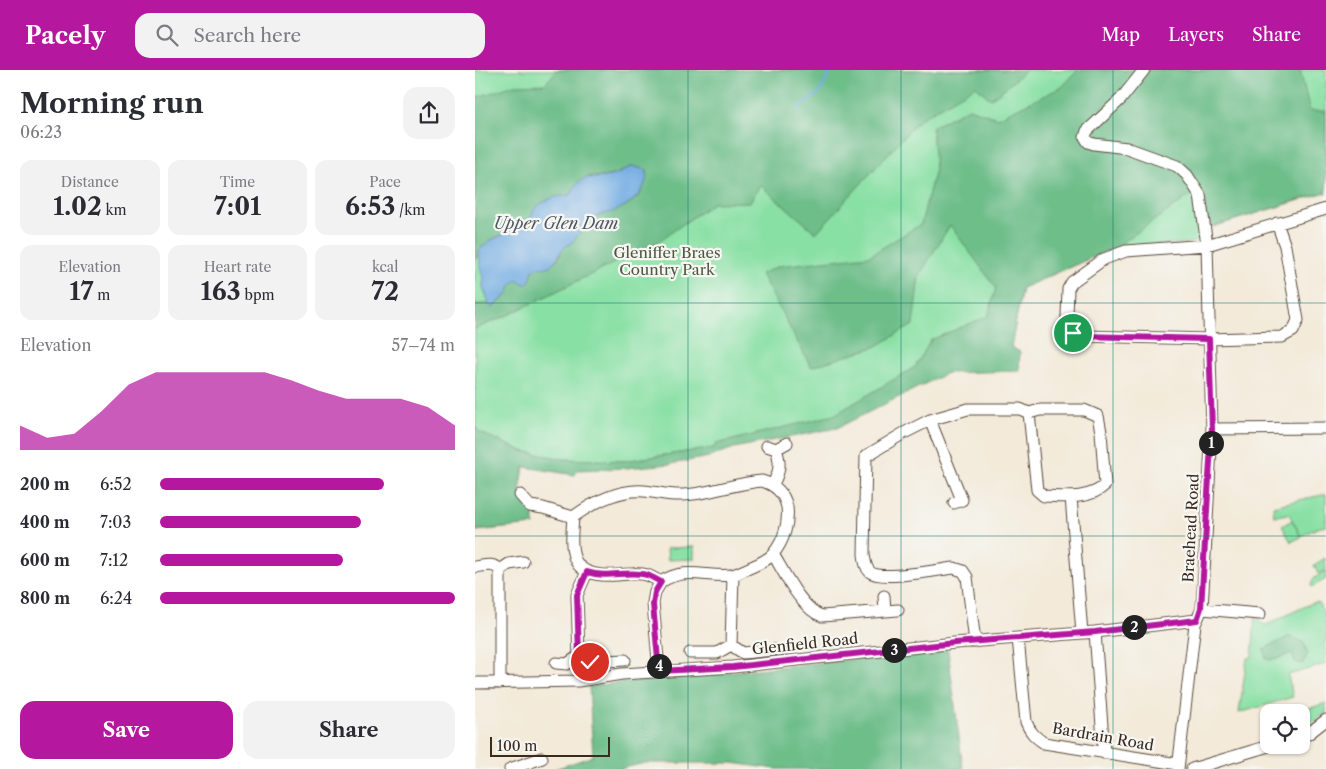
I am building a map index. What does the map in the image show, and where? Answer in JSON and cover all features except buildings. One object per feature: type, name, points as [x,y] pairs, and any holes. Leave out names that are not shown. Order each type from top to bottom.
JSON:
[{"type":"street","name":"Braehead Road","points":[[1144,70],[1121,99],[1087,130],[1085,137],[1088,142],[1093,144],[1127,148],[1177,166],[1187,175],[1200,195],[1207,245],[1212,429],[1201,608],[1195,624],[1178,766]]},
{"type":"street","points":[[1277,223],[1285,246],[1298,314],[1298,320],[1293,331],[1282,337],[1209,339],[1080,336],[1073,333],[1068,326],[1068,289],[1072,282],[1104,259],[1126,251],[1207,245],[1277,223],[1326,209]]},
{"type":"street","points":[[975,642],[967,577],[963,571],[954,568],[885,576],[872,574],[866,567],[864,554],[866,456],[931,420],[968,409],[1020,409],[1029,413],[1040,410],[1084,410],[1098,416],[1101,432],[1105,485],[1099,491],[1086,496],[1071,497],[1044,496],[1037,490],[1029,413]]},
{"type":"street","points":[[931,420],[962,500],[954,503]]},
{"type":"street","points":[[1212,429],[1326,428]]},
{"type":"street","points":[[773,484],[780,472],[779,458],[772,448],[787,443]]},
{"type":"street","points":[[659,671],[653,604],[655,592],[661,582],[671,576],[684,573],[733,575],[761,563],[773,554],[785,532],[788,516],[785,497],[773,484],[763,481],[745,482],[722,490],[682,495],[643,490],[624,491],[589,505],[573,517],[571,549],[580,568],[587,572],[605,576],[647,575],[661,582]]},
{"type":"street","points":[[520,496],[530,506],[573,517]]},
{"type":"street","points":[[1071,497],[1082,633]]},
{"type":"street","points":[[773,554],[805,604],[814,614],[821,616],[899,610]]},
{"type":"street","points":[[500,570],[509,564],[523,562]]},
{"type":"street","points":[[475,567],[491,565],[497,566],[500,570],[499,682]]},
{"type":"street","points":[[579,656],[577,595],[587,572]]},
{"type":"street","points":[[731,645],[733,575]]},
{"type":"street","points":[[883,596],[885,611]]},
{"type":"street","points":[[1201,608],[1261,614]]},
{"type":"street","name":"Glenfield Road","points":[[475,683],[578,681],[659,671],[733,667],[975,642],[1095,632],[1197,620]]},
{"type":"street","points":[[1095,632],[1104,753]]},
{"type":"street","name":"Bardrain Road","points":[[1018,638],[1026,722],[1029,730],[1036,738],[1044,742],[1178,766]]},
{"type":"street","points":[[731,645],[743,653],[774,650]]},
{"type":"street","points":[[690,653],[717,653],[731,645]]},
{"type":"street","points":[[579,656],[590,662],[625,660]]},
{"type":"street","points":[[556,664],[567,664],[579,656]]},
{"type":"street","points":[[1310,732],[1326,720]]},
{"type":"street","points":[[1192,769],[1211,766],[1260,749]]},
{"type":"street","points":[[510,769],[542,758]]},
{"type":"green space","name":"Gleniffer Braes Country Park","points":[[475,70],[1326,70],[1326,192],[1212,227],[1194,197],[1202,231],[1197,240],[1191,243],[1116,247],[1022,288],[1011,347],[952,365],[850,416],[714,448],[623,461],[562,459],[523,451],[510,527],[475,531]]},
{"type":"green space","points":[[557,70],[1026,70],[990,99],[976,86],[920,119],[816,233],[760,185],[750,202],[713,203],[659,241],[506,316],[475,329],[475,304],[490,303],[493,308],[509,293],[510,285],[514,281],[530,276],[533,270],[538,267],[548,267],[558,259],[564,247],[571,243],[592,218],[630,203],[640,195],[647,170],[632,166],[610,176],[587,176],[570,195],[554,197],[540,204],[528,223],[491,240],[479,250],[479,254],[475,259],[475,98],[514,85],[545,84]]},
{"type":"green space","points":[[1078,70],[1300,70],[1310,111],[1326,111],[1326,194],[1325,192],[1212,227],[1194,195],[1191,195],[1116,247],[1022,288],[1011,347],[1020,352],[1019,371],[947,373],[837,428],[734,448],[709,457],[671,464],[576,470],[575,475],[524,467],[520,492],[534,512],[534,525],[475,531],[475,426],[479,432],[523,451],[562,459],[623,461],[714,448],[716,444],[834,415],[915,367],[931,340],[988,316],[996,288],[950,225],[919,276],[913,325],[875,347],[811,367],[761,274],[779,266],[869,256],[921,224],[935,169],[932,127],[969,108],[997,118],[1062,87]]},
{"type":"green space","points":[[1326,494],[1326,526],[1301,536],[1289,514],[1274,516],[1273,506]]},
{"type":"green space","points":[[1292,520],[1301,537],[1291,542],[1282,526]]},
{"type":"green space","points":[[694,547],[694,559],[668,560],[667,548]]},
{"type":"green space","points":[[1325,558],[1326,570],[1318,574],[1314,565]]},
{"type":"green space","points":[[1326,571],[1326,579],[1312,587],[1313,579]]},
{"type":"green space","points":[[1318,602],[1326,617],[1326,664],[1288,675],[1293,697],[1269,704],[1260,704],[1260,707],[1239,713],[1247,658],[1252,657],[1255,619],[1259,619],[1261,623],[1266,625],[1312,603]]},
{"type":"green space","points":[[1288,637],[1293,637],[1304,643],[1308,654],[1302,664],[1295,662],[1292,654],[1270,660],[1266,659],[1264,649]]},
{"type":"green space","points":[[948,650],[963,769],[776,769],[732,763],[645,763],[619,769],[555,769],[593,756],[589,686]]},
{"type":"green space","points":[[1326,703],[1326,713],[1310,725],[1310,708]]},
{"type":"water","name":"Upper Glen Dam","points":[[632,166],[647,170],[645,185],[637,197],[626,206],[593,218],[573,241],[564,248],[551,265],[543,268],[538,267],[533,270],[527,284],[518,280],[514,282],[505,297],[492,308],[490,306],[483,287],[479,250],[491,240],[528,223],[535,208],[540,204],[554,197],[570,195],[583,179],[612,175]]},
{"type":"waterway","points":[[797,109],[819,93],[832,70]]},
{"type":"route","points":[[590,662],[579,656],[577,595],[587,572],[605,576],[647,575],[661,582],[655,592],[653,604],[659,671],[733,667],[955,643],[1095,632],[1197,620],[1201,608],[1212,429],[1209,339],[1080,336],[1073,333]]}]
